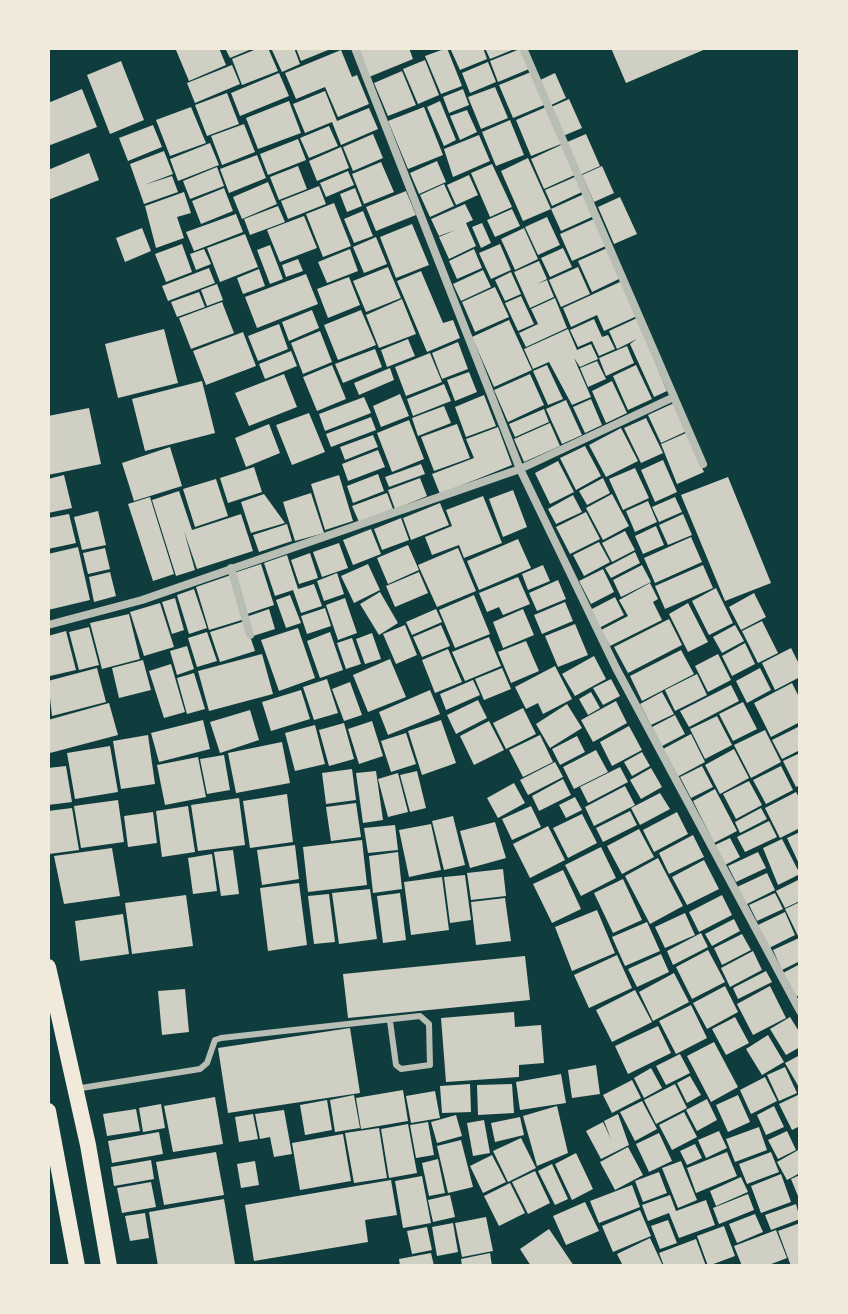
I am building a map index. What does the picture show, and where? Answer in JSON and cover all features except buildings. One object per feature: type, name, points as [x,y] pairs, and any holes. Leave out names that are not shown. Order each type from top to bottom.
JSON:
[{"type":"main road","points":[[48,967],[109,1266]]},
{"type":"main road","points":[[48,1111],[77,1266]]},
{"type":"street","points":[[355,48],[520,469],[616,668],[800,1011]]},
{"type":"street","points":[[523,48],[703,464]]},
{"type":"street","points":[[48,625],[142,600],[520,469],[674,397]]},
{"type":"street","points":[[231,568],[250,635]]},
{"type":"lane","points":[[75,1089],[200,1069],[207,1063],[215,1040],[221,1038],[390,1021],[426,1018],[430,1065],[401,1069],[396,1065],[390,1021]]}]
